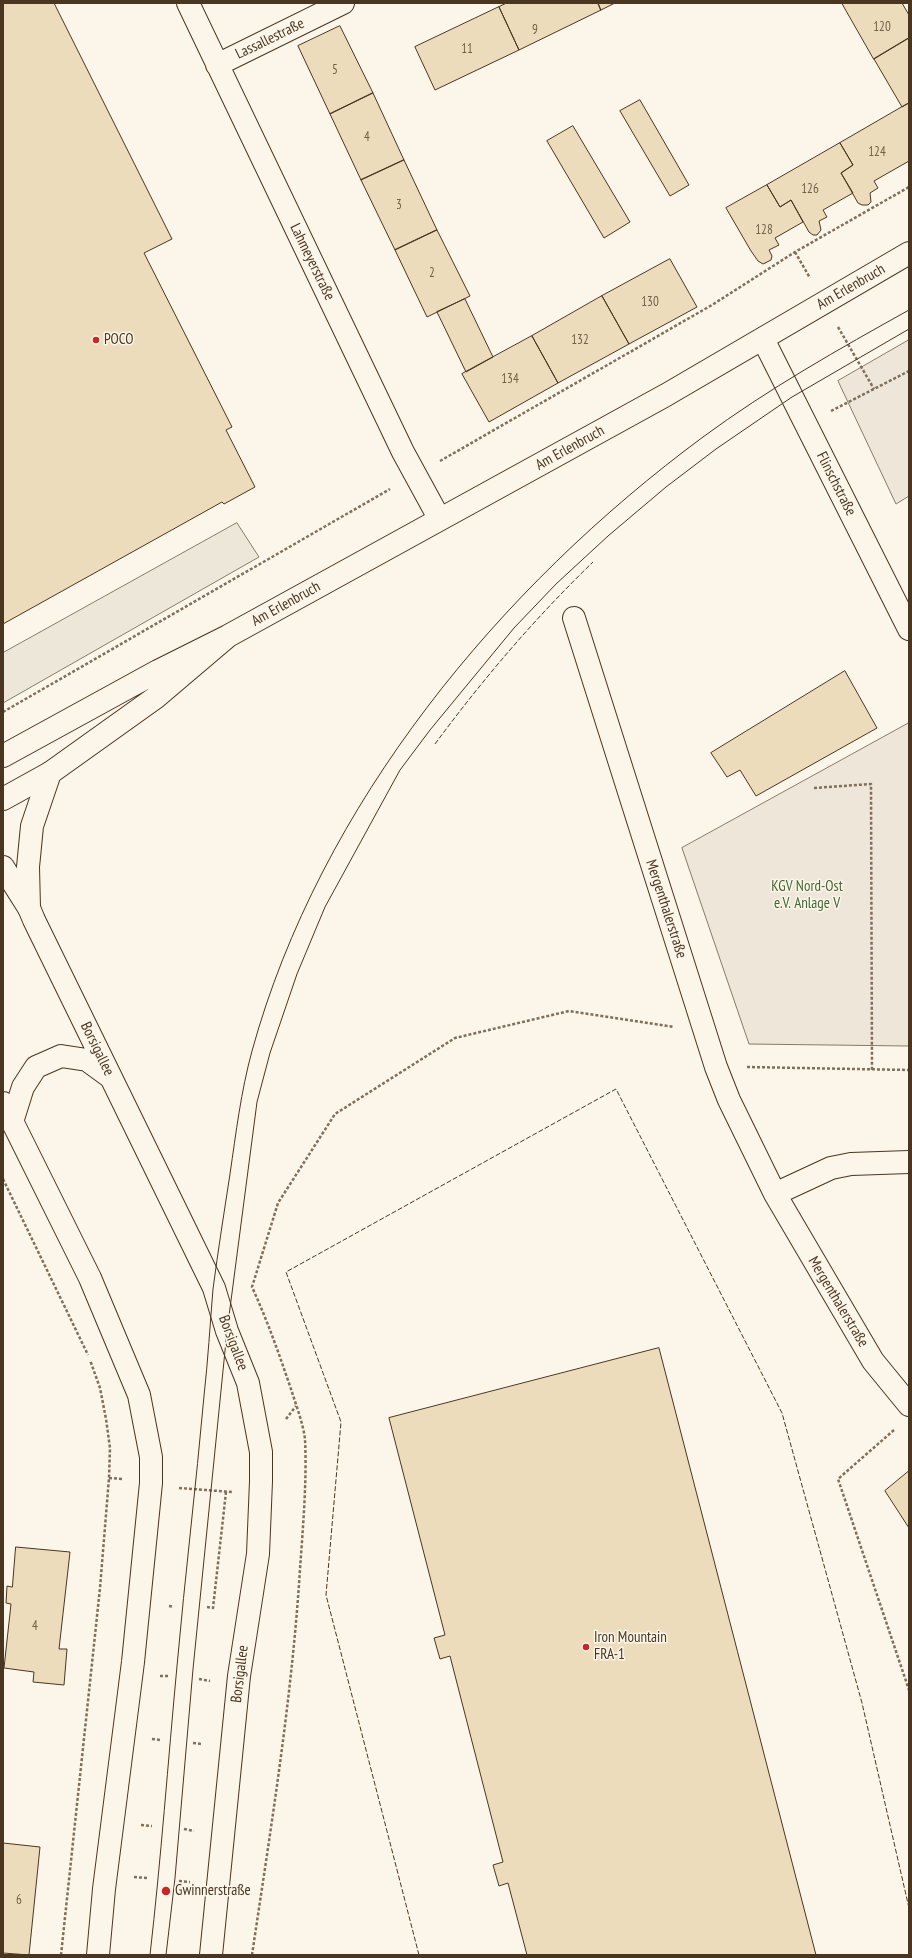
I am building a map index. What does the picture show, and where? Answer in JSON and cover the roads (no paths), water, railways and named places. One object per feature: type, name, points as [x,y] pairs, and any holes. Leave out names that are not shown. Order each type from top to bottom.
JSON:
[{"type":"main road","name":"Lahmeyerstraße","points":[[188,3],[403,452],[439,518]]},
{"type":"main road","name":"Lassallestraße","points":[[217,65],[343,3]]},
{"type":"main road","name":"Am Erlenbruch","points":[[3,756],[158,671],[228,636],[439,518],[513,480],[763,339],[909,253]]},
{"type":"main road","name":"Flinschstraße","points":[[763,339],[909,629]]},
{"type":"main road","name":"Mergenthalerstraße","points":[[574,618],[716,1067],[729,1100],[775,1194],[873,1361],[909,1405]]},
{"type":"main road","name":"Am Erlenbruch","points":[[3,799],[50,773],[155,698],[228,636]]},
{"type":"main road","name":"Borsigallee","points":[[50,773],[32,826],[28,867],[29,908],[214,1288],[227,1331],[248,1383],[261,1452],[258,1554],[239,1676],[211,1955]]},
{"type":"main road","points":[[3,867],[29,908]]},
{"type":"main road","points":[[98,1955],[104,1889],[133,1662],[151,1483],[151,1457],[139,1395],[90,1278],[8,1112],[36,1067],[55,1058],[61,1056],[87,1060],[110,1076]]},
{"type":"main road","points":[[775,1194],[830,1168],[851,1164],[909,1162]]},
{"type":"tram line","points":[[150,1955],[180,1632],[198,1464],[213,1289],[239,1112],[252,1051],[283,960],[323,872],[371,788],[427,708],[489,632],[556,561],[628,496],[728,419],[804,370],[909,310]]},
{"type":"tram line","points":[[166,1955],[175,1878],[193,1669],[227,1331],[257,1102],[270,1053],[297,974],[325,907],[400,770],[430,730],[514,628],[556,584],[608,536],[666,487],[716,449],[792,397],[909,329]]},
{"type":"place","name":"POCO","points":[[96,340]]},
{"type":"place","name":"Iron Mountain FRA-1","points":[[586,1647]]},
{"type":"place","name":"Gwinnerstraße","points":[[166,1891]]},
{"type":"park label","name":"KGV Nord-Ost e.V. Anlage V","points":[[807,896]]}]
